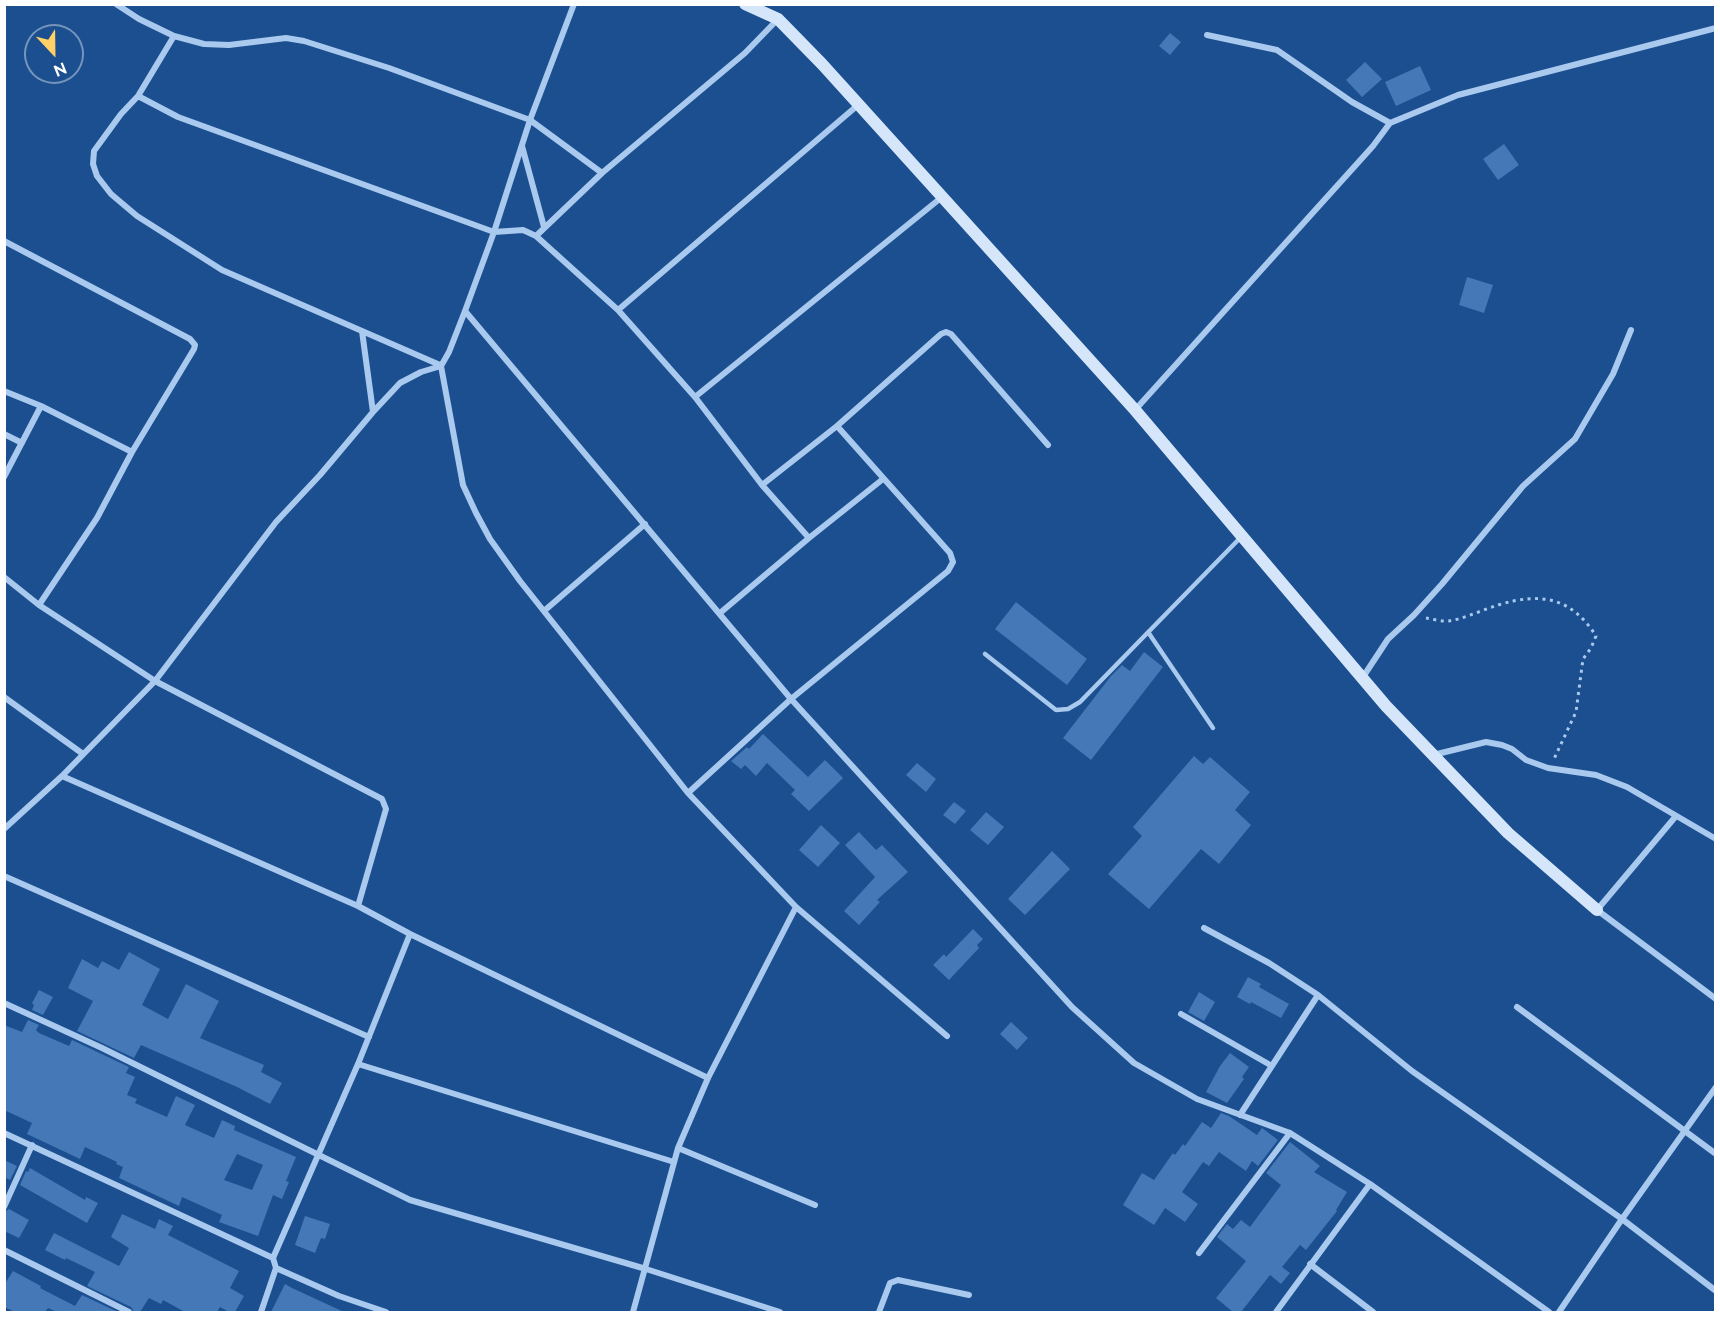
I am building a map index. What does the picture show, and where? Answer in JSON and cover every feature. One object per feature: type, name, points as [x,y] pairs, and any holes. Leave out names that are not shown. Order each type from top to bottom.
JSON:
[{"type":"street","points":[[116,4],[138,19],[174,36],[204,44],[229,45],[286,38],[304,41],[389,68],[530,120],[602,173]]},
{"type":"street","points":[[574,4],[530,120],[494,232],[465,311],[441,366],[463,484],[490,539],[688,793],[796,907],[947,1036]]},
{"type":"street","points":[[745,4],[778,19],[822,64],[1135,410],[1362,678],[1508,833],[1597,910],[1716,999]]},
{"type":"street","points":[[536,236],[602,173],[745,53],[778,19]]},
{"type":"street","points":[[1135,410],[1373,146],[1390,123],[1458,95],[1716,28]]},
{"type":"street","points":[[1207,35],[1277,50],[1352,102],[1390,123]]},
{"type":"street","points":[[174,36],[138,96],[94,151],[93,165],[97,176],[111,194],[137,216],[222,270],[441,366]]},
{"type":"street","points":[[138,96],[178,117],[494,232],[523,230],[536,236],[618,310],[695,397],[762,485],[809,538]]},
{"type":"street","points":[[618,310],[858,105]]},
{"type":"street","points":[[522,146],[544,227]]},
{"type":"street","points":[[695,397],[942,197]]},
{"type":"street","points":[[4,241],[193,341],[194,349],[132,452],[98,518],[39,605]]},
{"type":"street","points":[[465,311],[791,699],[1072,1007],[1134,1063],[1197,1099],[1290,1134],[1370,1184],[1549,1312]]},
{"type":"street","points":[[1362,678],[1388,639],[1414,615],[1523,486],[1575,439],[1613,374],[1631,330]]},
{"type":"street","points":[[362,331],[373,412]]},
{"type":"street","points":[[762,485],[837,426],[946,332],[951,334],[1048,445]]},
{"type":"street","points":[[5,827],[62,776],[155,681],[276,522],[400,383],[421,372],[441,366]]},
{"type":"street","points":[[4,391],[41,406],[132,452]]},
{"type":"street","points":[[4,477],[41,406]]},
{"type":"street","points":[[688,793],[791,699],[948,571],[953,562],[950,553],[837,426]]},
{"type":"street","points":[[4,434],[22,443]]},
{"type":"street","points":[[720,613],[883,479]]},
{"type":"street","points":[[544,611],[645,524]]},
{"type":"street","points":[[4,577],[39,605],[155,681],[382,799],[386,810],[358,906]]},
{"type":"street","points":[[4,698],[82,754]]},
{"type":"street","points":[[1433,755],[1486,742],[1502,745],[1512,749],[1526,760],[1548,768],[1596,775],[1627,788],[1716,839]]},
{"type":"street","points":[[62,776],[358,906],[410,934],[708,1078]]},
{"type":"street","points":[[1597,910],[1676,816]]},
{"type":"street","points":[[4,876],[369,1037]]},
{"type":"street","points":[[633,1312],[678,1148],[708,1078],[796,907]]},
{"type":"street","points":[[1204,928],[1269,963],[1318,995],[1412,1071],[1622,1219],[1716,1291]]},
{"type":"street","points":[[261,1312],[276,1268],[273,1258],[358,1064],[410,934]]},
{"type":"street","points":[[1240,1115],[1318,995]]},
{"type":"street","points":[[4,1003],[102,1048],[410,1200],[646,1269],[761,1310],[780,1312]]},
{"type":"street","points":[[1516,1008],[1716,1154]]},
{"type":"street","points":[[1181,1014],[1272,1066]]},
{"type":"street","points":[[358,1064],[674,1162]]},
{"type":"street","points":[[1559,1312],[1716,1087]]},
{"type":"street","points":[[4,1133],[273,1258]]},
{"type":"street","points":[[1199,1253],[1290,1134]]},
{"type":"street","points":[[4,1207],[32,1145]]},
{"type":"street","points":[[678,1148],[815,1205]]},
{"type":"street","points":[[1276,1312],[1370,1184]]},
{"type":"street","points":[[4,1250],[129,1312]]},
{"type":"street","points":[[1311,1264],[1373,1312]]},
{"type":"street","points":[[276,1268],[339,1296],[386,1312]]},
{"type":"street","points":[[879,1312],[890,1283],[898,1280],[969,1294]]},
{"type":"lane","points":[[985,654],[1056,710],[1068,709],[1080,702],[1242,536]]},
{"type":"lane","points":[[1148,632],[1214,728]]},
{"type":"path","points":[[1414,615],[1447,621],[1521,600],[1550,599],[1575,612],[1589,625],[1596,636],[1583,659],[1576,712],[1548,768]]},
{"type":"building","points":[[1170,33],[1181,42],[1170,55],[1159,46]]},
{"type":"building","points":[[1365,62],[1382,79],[1362,97],[1346,80]]},
{"type":"building","points":[[1420,66],[1431,90],[1396,106],[1385,82]]},
{"type":"building","points":[[1504,144],[1519,165],[1498,180],[1483,159]]},
{"type":"building","points":[[1467,277],[1493,285],[1484,313],[1459,305]]},
{"type":"building","points":[[1016,602],[1087,659],[1067,685],[995,629]]},
{"type":"building","points":[[1144,652],[1163,667],[1091,760],[1063,738],[1111,676],[1122,665],[1130,671]]},
{"type":"building","points":[[763,734],[808,777],[825,760],[843,778],[809,811],[791,794],[795,790],[767,763],[756,776],[745,765],[741,769],[731,761],[747,747],[749,749]]},
{"type":"building","points":[[1194,756],[1203,764],[1210,757],[1250,792],[1235,810],[1251,825],[1219,864],[1201,849],[1149,909],[1108,874],[1142,836],[1133,827]]},
{"type":"building","points":[[917,763],[936,779],[926,792],[906,775]]},
{"type":"building","points":[[954,802],[966,811],[955,824],[943,815]]},
{"type":"building","points":[[986,812],[1004,827],[988,845],[970,830]]},
{"type":"building","points":[[821,825],[840,843],[818,867],[799,850]]},
{"type":"building","points":[[859,832],[876,850],[882,845],[908,872],[877,900],[880,902],[859,925],[844,911],[875,877],[845,845]]},
{"type":"building","points":[[1052,851],[1070,869],[1025,915],[1008,899]]},
{"type":"building","points":[[973,929],[983,939],[977,945],[979,948],[949,980],[933,965],[944,954],[946,957]]},
{"type":"building","points":[[129,952],[160,969],[142,1005],[168,1019],[186,984],[219,1001],[200,1038],[264,1065],[261,1072],[282,1083],[270,1104],[141,1045],[134,1058],[77,1031],[93,1001],[68,988],[82,959],[98,968],[102,961],[119,970]]},
{"type":"building","points":[[1248,977],[1261,984],[1259,987],[1289,1004],[1281,1018],[1237,997]]},
{"type":"building","points":[[39,990],[53,997],[43,1015],[32,1010],[34,1005],[32,1003]]},
{"type":"building","points":[[1199,992],[1215,1002],[1204,1021],[1188,1012]]},
{"type":"building","points":[[28,1020],[39,1025],[36,1030],[39,1033],[69,1046],[72,1040],[129,1067],[126,1073],[135,1077],[127,1095],[137,1099],[135,1103],[167,1117],[176,1096],[195,1105],[185,1125],[214,1138],[222,1120],[235,1126],[234,1130],[296,1157],[286,1181],[289,1182],[282,1199],[273,1195],[258,1236],[219,1222],[222,1215],[182,1197],[179,1206],[119,1178],[123,1167],[85,1147],[80,1159],[27,1134],[32,1123],[4,1110],[4,1025],[22,1032]],"holes":[[[237,1154],[263,1165],[252,1190],[224,1180]]]},
{"type":"building","points":[[1011,1022],[1028,1038],[1017,1050],[1000,1034]]},
{"type":"building","points":[[1230,1053],[1249,1067],[1242,1077],[1244,1079],[1227,1103],[1206,1092]]},
{"type":"building","points":[[1221,1113],[1257,1135],[1262,1128],[1278,1140],[1258,1166],[1252,1161],[1246,1171],[1219,1152],[1209,1166],[1203,1162],[1182,1192],[1198,1204],[1185,1222],[1165,1208],[1154,1225],[1123,1205],[1142,1173],[1154,1180],[1173,1153],[1175,1155],[1183,1144],[1185,1146],[1202,1122],[1211,1128]]},
{"type":"building","points":[[1290,1142],[1320,1166],[1314,1172],[1347,1192],[1337,1211],[1306,1250],[1300,1245],[1282,1267],[1290,1273],[1281,1284],[1270,1275],[1241,1312],[1233,1312],[1216,1298],[1246,1261],[1217,1237],[1227,1224],[1233,1229],[1241,1220],[1250,1227],[1281,1185],[1266,1173]]},
{"type":"building","points":[[4,1160],[17,1166],[10,1180],[4,1177]]},
{"type":"building","points":[[30,1168],[85,1200],[86,1197],[98,1203],[87,1223],[20,1185],[26,1171],[28,1172]]},
{"type":"building","points":[[9,1209],[29,1220],[19,1238],[4,1231],[4,1212]]},
{"type":"building","points":[[122,1214],[155,1229],[159,1219],[173,1226],[168,1235],[239,1271],[230,1288],[244,1296],[235,1312],[229,1312],[220,1307],[217,1312],[185,1312],[163,1300],[161,1304],[149,1298],[140,1312],[134,1312],[131,1307],[87,1286],[95,1272],[45,1250],[54,1233],[119,1266],[129,1248],[111,1237]]},
{"type":"building","points":[[305,1216],[330,1224],[325,1239],[321,1238],[315,1253],[295,1245]]},
{"type":"building","points":[[13,1271],[75,1306],[82,1295],[118,1312],[57,1312],[48,1308],[45,1312],[15,1312],[4,1307],[4,1285]]},
{"type":"building","points":[[285,1284],[292,1288],[344,1312],[271,1312]]}]
